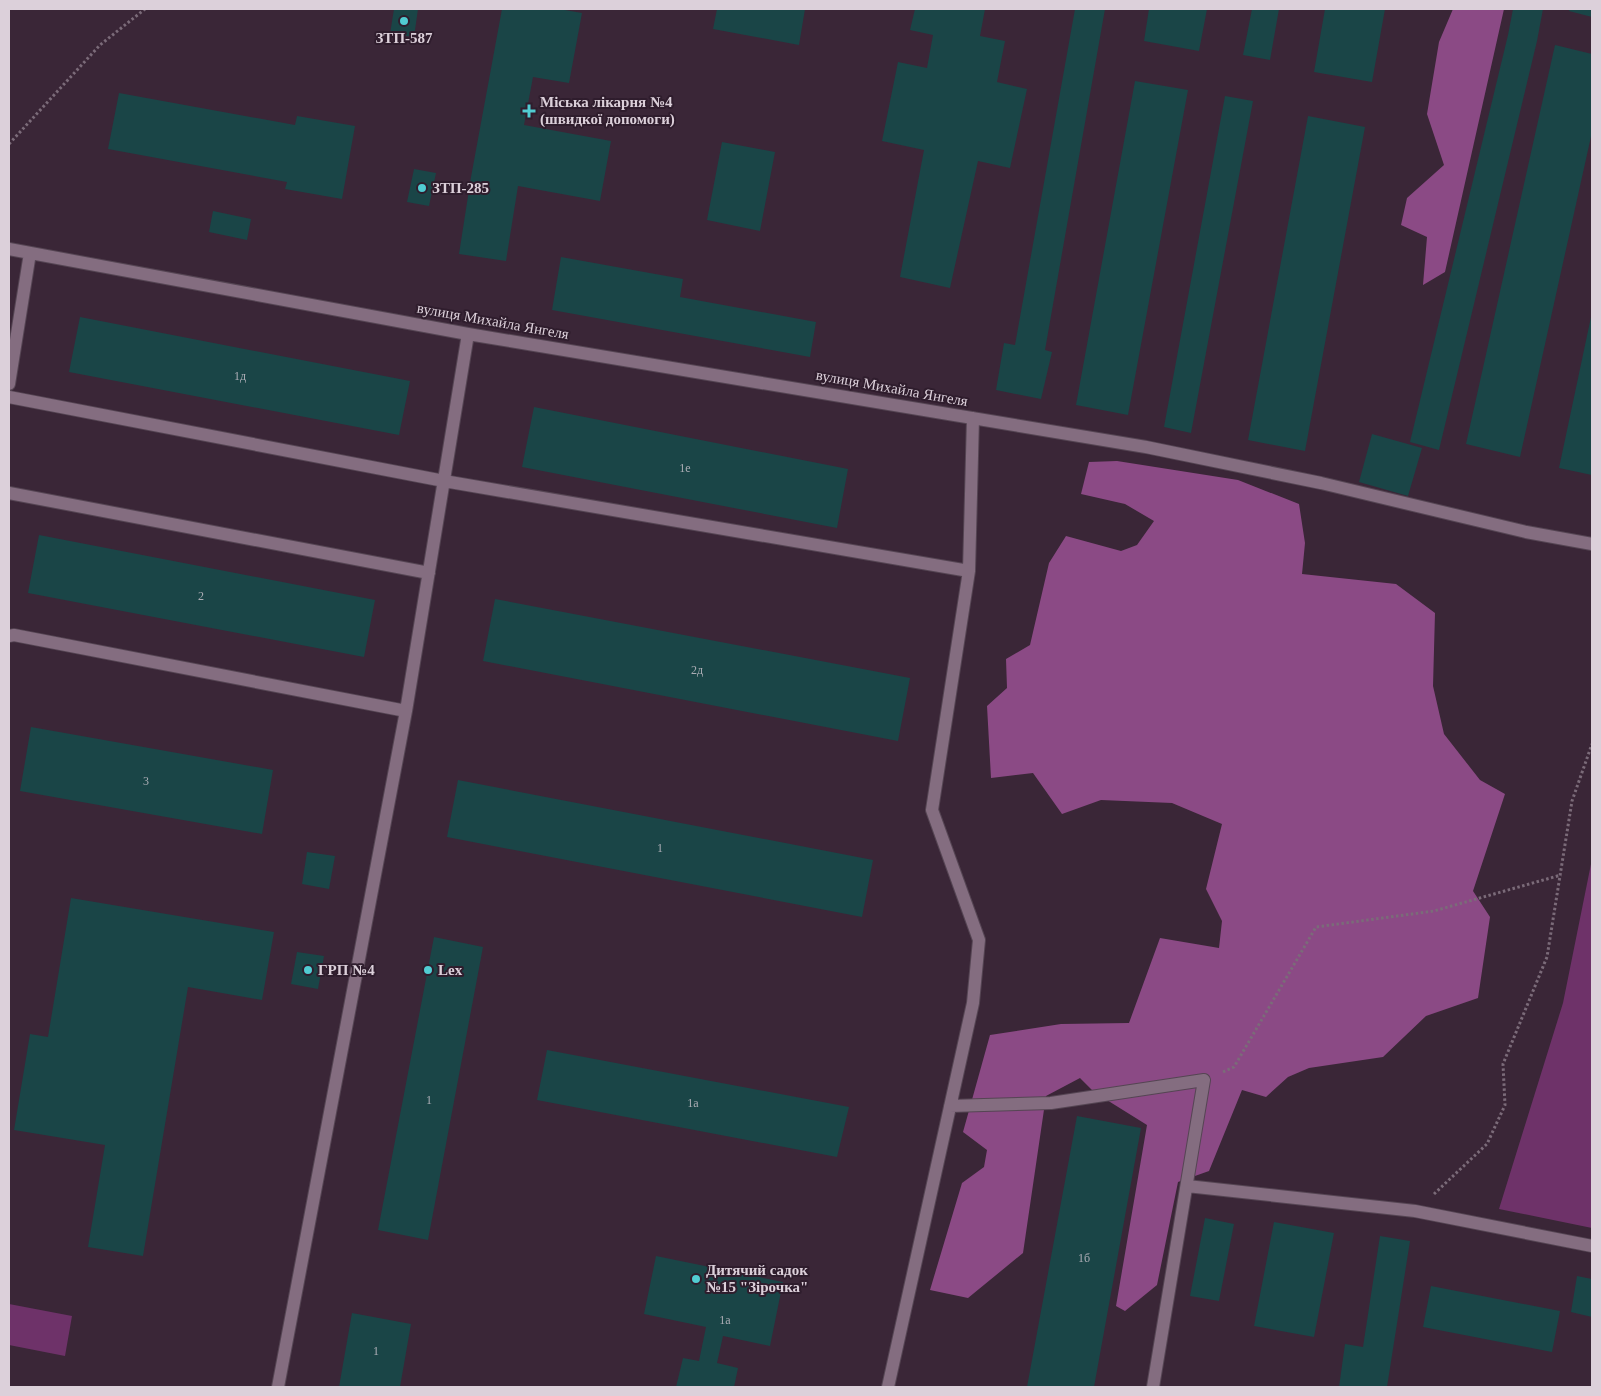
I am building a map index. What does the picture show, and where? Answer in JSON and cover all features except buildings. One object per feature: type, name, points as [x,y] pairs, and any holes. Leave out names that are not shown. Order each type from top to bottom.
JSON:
[{"type":"street","name":"вулиця Михайла Янгеля","points":[[9,249],[468,334],[1216,460],[1526,532],[1592,544]]},
{"type":"street","points":[[9,384],[30,253]]},
{"type":"street","points":[[278,1387],[406,711],[468,334]]},
{"type":"street","points":[[9,397],[444,481],[969,572]]},
{"type":"street","points":[[888,1387],[973,1003],[979,940],[932,810],[969,572],[973,418]]},
{"type":"street","points":[[9,493],[429,572]]},
{"type":"street","points":[[9,636],[406,711]]},
{"type":"street","points":[[950,1106],[1051,1103],[1204,1080],[1154,1387]]},
{"type":"street","points":[[1187,1186],[1415,1211],[1592,1246]]},
{"type":"path","points":[[9,144],[100,45],[145,9]]},
{"type":"path","points":[[1415,1211],[1487,1144],[1505,1105],[1503,1064],[1547,957],[1572,801],[1592,744]]},
{"type":"path","points":[[1204,1080],[1234,1067],[1316,927],[1434,911],[1561,875]]},
{"type":"shaded area","points":[[1453,9],[1504,9],[1445,272],[1423,285],[1427,237],[1401,225],[1407,198],[1444,165],[1427,114],[1439,42]]},
{"type":"shaded area","points":[[1117,461],[1238,480],[1299,504],[1305,543],[1302,574],[1396,584],[1435,613],[1433,686],[1444,734],[1480,780],[1505,794],[1473,891],[1490,917],[1478,998],[1426,1016],[1383,1057],[1309,1068],[1288,1077],[1266,1097],[1242,1090],[1209,1171],[1178,1182],[1157,1285],[1125,1311],[1116,1306],[1147,1125],[1094,1092],[1080,1078],[1046,1096],[1023,1253],[968,1298],[930,1290],[962,1183],[984,1167],[987,1150],[963,1132],[990,1035],[1061,1024],[1129,1023],[1160,938],[1219,948],[1222,921],[1206,889],[1222,824],[1172,803],[1101,800],[1062,814],[1033,773],[991,778],[987,706],[1007,688],[1006,659],[1030,645],[1049,563],[1066,536],[1121,551],[1137,545],[1154,521],[1125,504],[1081,494],[1089,462]]},
{"type":"shaded area","points":[[1592,859],[1592,1228],[1499,1209],[1563,1003]]},
{"type":"shaded area","points":[[9,1304],[72,1316],[65,1356],[9,1345]]},
{"type":"place","name":"ЗТП-587","points":[[404,21]]},
{"type":"place","name":"Міська лікарня №4 (швидкої допомоги)","points":[[529,111]]},
{"type":"place","name":"ЗТП-285","points":[[422,188]]},
{"type":"place","name":"ГРП №4","points":[[308,970]]},
{"type":"place","name":"Lex","points":[[428,970]]},
{"type":"place","name":"Дитячий садок №15 \"Зірочка\"","points":[[696,1279]]}]
